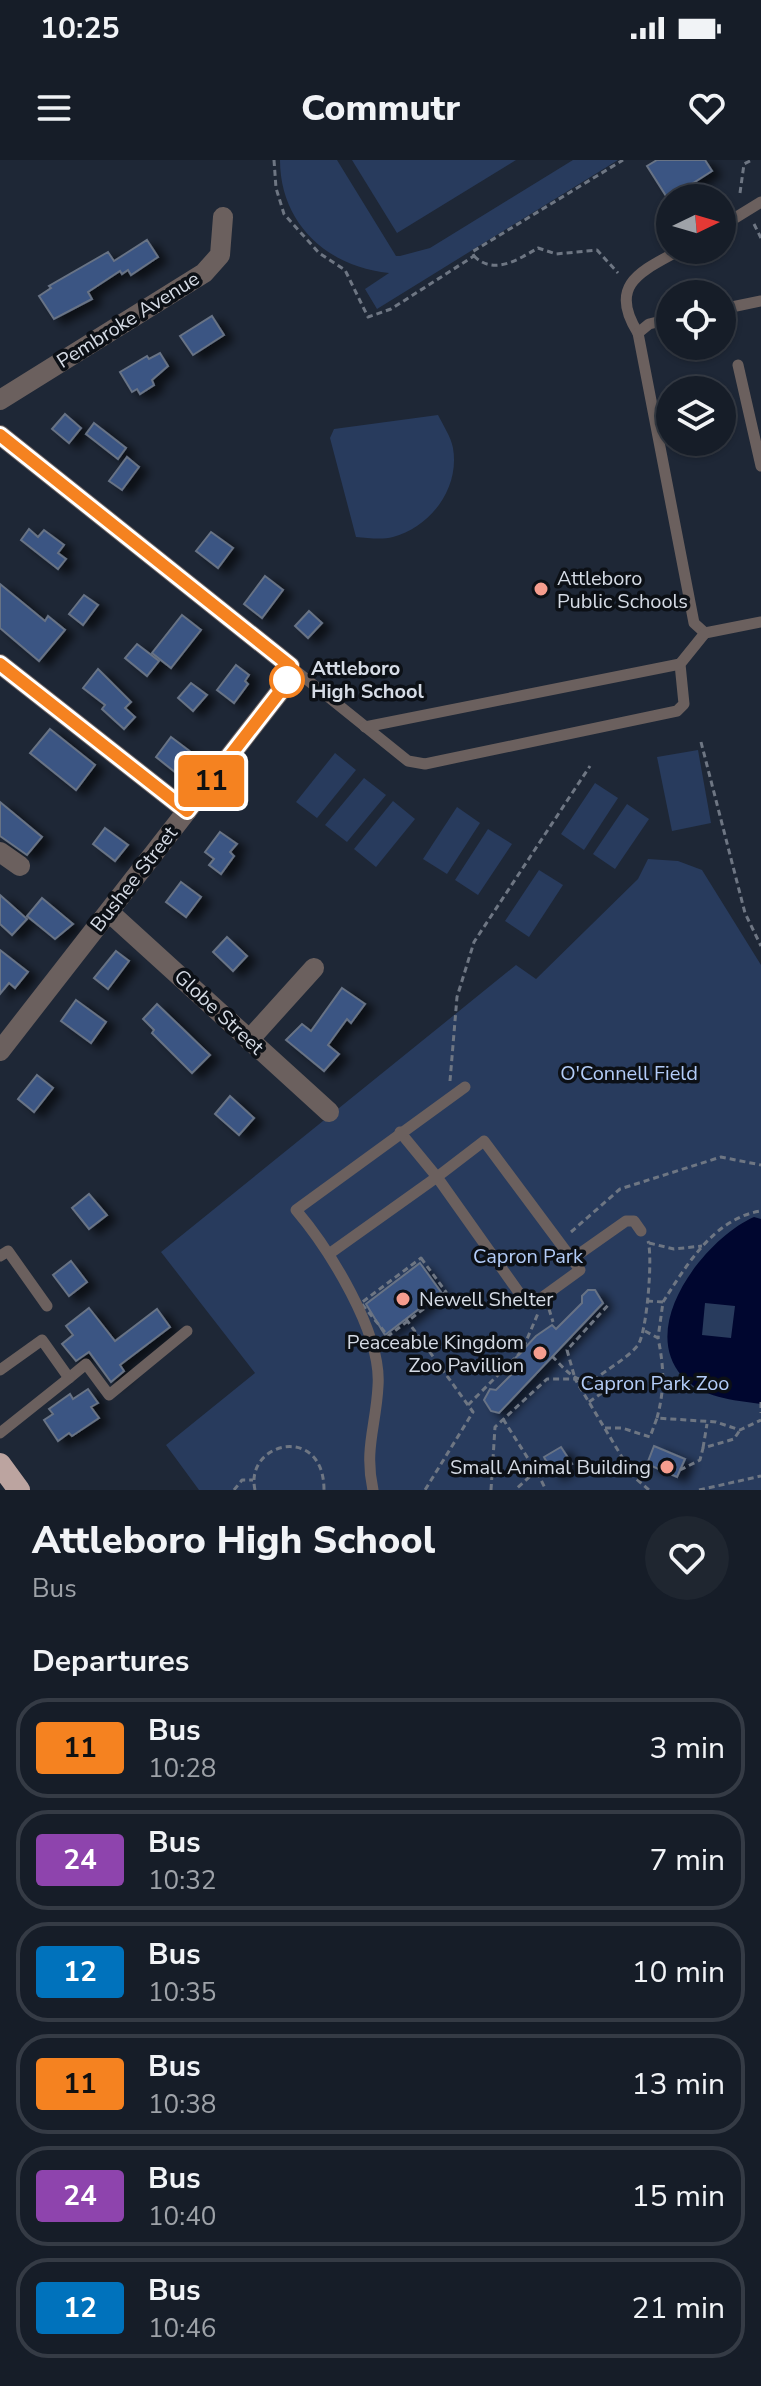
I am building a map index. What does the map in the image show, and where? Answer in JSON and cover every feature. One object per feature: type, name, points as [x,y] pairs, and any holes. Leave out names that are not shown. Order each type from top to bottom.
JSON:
[{"type":"highway","points":[[0,1464],[19,1490]]},
{"type":"street","name":"Pembroke Avenue","points":[[0,400],[204,273],[220,255],[223,217]]},
{"type":"street","points":[[0,435],[290,666]]},
{"type":"street","points":[[0,664],[187,811]]},
{"type":"street","name":"Bushee Street","points":[[0,1051],[285,685],[290,666]]},
{"type":"street","points":[[0,852],[20,866]]},
{"type":"street","name":"Globe Street","points":[[109,912],[329,1112]]},
{"type":"street","points":[[249,1040],[314,968]]},
{"type":"lane","points":[[736,217],[761,202]]},
{"type":"lane","points":[[656,264],[630,282],[626,311],[638,333],[694,623],[705,633]]},
{"type":"lane","points":[[736,306],[761,301]]},
{"type":"lane","points":[[638,333],[656,322]]},
{"type":"lane","points":[[738,365],[761,466]]},
{"type":"lane","points":[[365,727],[680,664],[705,633],[761,622]]},
{"type":"lane","points":[[290,666],[408,761],[425,764],[677,711],[684,704],[680,664]]},
{"type":"lane","points":[[373,1490],[368,1445],[379,1385],[376,1361],[352,1296],[329,1254],[296,1210],[465,1087]]},
{"type":"lane","points":[[329,1254],[437,1177],[484,1141],[580,1270],[540,1299],[520,1294],[437,1177],[400,1132]]},
{"type":"lane","points":[[572,1259],[626,1221],[634,1221],[641,1231]]},
{"type":"lane","points":[[0,1256],[8,1251],[47,1306]]},
{"type":"lane","points":[[0,1433],[86,1364],[109,1395],[187,1331]]},
{"type":"lane","points":[[0,1370],[42,1340],[69,1378]]},
{"type":"path","points":[[274,160],[276,188],[284,214],[319,253],[345,270],[368,317],[391,309],[474,256]]},
{"type":"path","points":[[618,273],[597,250],[556,254],[538,248],[500,265],[480,262],[472,252],[623,160]]},
{"type":"path","points":[[740,193],[741,172],[744,164],[752,160]]},
{"type":"path","points":[[753,221],[761,238]]},
{"type":"path","points":[[701,742],[745,913],[761,946]]},
{"type":"path","points":[[446,1100],[454,1058],[457,997],[474,942],[590,766]]},
{"type":"path","points":[[561,1244],[579,1222],[620,1189],[721,1157],[761,1165]]},
{"type":"path","points":[[605,1428],[622,1428],[650,1437],[665,1388],[658,1338],[663,1302],[702,1246],[746,1213],[761,1211]]},
{"type":"path","points":[[491,1490],[495,1427],[503,1419],[547,1379],[594,1380],[638,1346],[644,1330],[649,1243],[641,1231]]},
{"type":"path","points":[[649,1243],[674,1249],[702,1246]]},
{"type":"path","points":[[421,1258],[446,1292],[407,1321],[388,1336],[361,1303],[421,1258]]},
{"type":"path","points":[[646,1301],[663,1302]]},
{"type":"path","points":[[575,1379],[567,1350],[610,1303]]},
{"type":"path","points":[[468,1405],[522,1351],[534,1328],[538,1311],[548,1307],[553,1322]]},
{"type":"path","points":[[407,1321],[473,1412],[425,1490]]},
{"type":"path","points":[[644,1330],[658,1338]]},
{"type":"path","points":[[552,1356],[575,1379],[634,1477],[646,1489]]},
{"type":"path","points":[[589,1402],[609,1388],[619,1388]]},
{"type":"path","points":[[761,1402],[761,1412]]},
{"type":"path","points":[[657,1418],[707,1424],[716,1422],[740,1430]]},
{"type":"path","points":[[503,1419],[546,1490]]},
{"type":"path","points":[[703,1448],[734,1439],[740,1430],[761,1420]]},
{"type":"path","points":[[680,1470],[700,1460],[707,1424]]},
{"type":"path","points":[[255,1490],[253,1480],[264,1457],[278,1448],[294,1445],[317,1459],[324,1490]]},
{"type":"path","points":[[515,1490],[536,1471]]},
{"type":"path","points":[[699,1490],[761,1476]]},
{"type":"path","points":[[234,1490],[242,1480],[253,1480]]},
{"type":"green space","points":[[280,160],[337,160],[396,256],[400,256],[430,248],[573,160],[618,160],[377,309],[365,289],[389,273],[346,262],[312,238],[288,204]]},
{"type":"green space","points":[[352,160],[516,160],[397,233]]},
{"type":"green space","points":[[438,415],[452,444],[454,463],[452,478],[440,504],[419,525],[406,532],[384,538],[356,537],[330,438],[334,429]]},
{"type":"green space","points":[[698,750],[711,823],[672,831],[657,757]]},
{"type":"green space","points":[[335,753],[356,770],[317,818],[296,802]]},
{"type":"green space","points":[[364,778],[386,795],[347,842],[325,825]]},
{"type":"green space","points":[[595,783],[618,798],[584,850],[561,834]]},
{"type":"green space","points":[[393,801],[415,819],[376,867],[354,849]]},
{"type":"green space","points":[[627,804],[649,819],[615,869],[593,854]]},
{"type":"green space","points":[[457,807],[480,823],[447,874],[423,859]]},
{"type":"green space","points":[[488,829],[512,844],[478,895],[455,880]]},
{"type":"green space","name":"Capron Park","points":[[648,859],[678,861],[702,870],[761,965],[761,1490],[199,1490],[166,1445],[255,1373],[161,1252],[516,965],[536,979],[638,879]]},
{"type":"green space","points":[[539,870],[563,885],[529,937],[505,921]]},
{"type":"shaded area","points":[[754,1217],[761,1219],[761,1404],[718,1397],[699,1389],[682,1376],[670,1355],[668,1333],[672,1309],[683,1285],[698,1263],[735,1228]],"holes":[[[705,1303],[735,1306],[731,1338],[702,1335]]]},
{"type":"building","points":[[657,160],[705,160],[712,171],[692,184],[658,184],[647,166]]},
{"type":"building","points":[[147,240],[158,257],[131,275],[128,270],[122,274],[120,271],[88,292],[92,299],[54,319],[39,296],[51,288],[49,286],[108,252],[114,261]]},
{"type":"building","points":[[212,316],[224,335],[193,355],[180,336]]},
{"type":"building","points":[[160,353],[168,366],[152,380],[154,385],[140,394],[137,389],[132,392],[120,372],[147,356],[149,359]]},
{"type":"building","points":[[65,414],[81,428],[69,443],[52,429]]},
{"type":"building","points":[[94,423],[126,448],[118,459],[86,434]]},
{"type":"building","points":[[127,457],[139,467],[122,490],[109,481]]},
{"type":"building","points":[[29,529],[38,537],[44,530],[64,545],[58,553],[66,559],[58,569],[21,540]]},
{"type":"building","points":[[211,532],[233,548],[218,568],[196,551]]},
{"type":"building","points":[[265,576],[283,590],[262,618],[244,604]]},
{"type":"building","points":[[0,584],[45,621],[48,616],[65,630],[39,661],[0,628]]},
{"type":"building","points":[[84,595],[98,605],[83,625],[69,614]]},
{"type":"building","points":[[309,611],[322,623],[308,638],[295,626]]},
{"type":"building","points":[[182,615],[201,630],[171,668],[152,653]]},
{"type":"building","points":[[137,644],[159,661],[147,676],[125,658]]},
{"type":"building","points":[[236,665],[249,675],[245,681],[248,684],[234,703],[217,690]]},
{"type":"building","points":[[98,669],[131,702],[125,708],[135,717],[124,729],[102,709],[105,705],[83,688]]},
{"type":"building","points":[[191,683],[207,695],[193,711],[178,698]]},
{"type":"building","points":[[50,729],[95,765],[76,790],[30,753]]},
{"type":"building","points":[[171,737],[200,759],[185,780],[156,757]]},
{"type":"building","points":[[0,802],[42,837],[27,855],[0,836]]},
{"type":"building","points":[[105,828],[128,845],[115,861],[93,844]]},
{"type":"building","points":[[220,832],[237,844],[230,852],[234,856],[221,874],[209,865],[214,859],[205,852]]},
{"type":"building","points":[[181,882],[201,897],[186,917],[166,902]]},
{"type":"building","points":[[0,895],[27,919],[12,935],[0,924]]},
{"type":"building","points":[[42,898],[73,924],[55,939],[27,916]]},
{"type":"building","points":[[227,937],[247,956],[233,971],[213,952]]},
{"type":"building","points":[[0,950],[28,972],[15,988],[9,983],[0,994]]},
{"type":"building","points":[[116,951],[129,961],[108,989],[94,978]]},
{"type":"building","points":[[342,988],[365,1004],[351,1023],[347,1019],[328,1045],[339,1054],[324,1071],[286,1040],[302,1024],[311,1031]]},
{"type":"building","points":[[76,1000],[106,1022],[91,1043],[61,1021]]},
{"type":"building","points":[[157,1004],[210,1055],[192,1073],[152,1033],[154,1030],[143,1019]]},
{"type":"building","points":[[37,1075],[53,1088],[34,1112],[18,1099]]},
{"type":"building","points":[[230,1096],[254,1118],[239,1135],[215,1114]]},
{"type":"building","points":[[89,1194],[107,1215],[89,1229],[72,1208]]},
{"type":"building","points":[[71,1261],[87,1282],[69,1296],[53,1275]]},
{"type":"building","name":"Newell Shelter","points":[[420,1263],[441,1292],[385,1335],[366,1304]]},
{"type":"building","name":"Peaceable Kingdom Zoo Pavillion","points":[[588,1290],[595,1290],[603,1303],[499,1413],[491,1411],[484,1400],[490,1389],[496,1390],[512,1374],[506,1368],[536,1336],[552,1325],[556,1329],[582,1303],[582,1296]]},
{"type":"building","points":[[89,1308],[115,1341],[157,1309],[170,1327],[120,1365],[124,1371],[111,1382],[89,1352],[76,1361],[62,1344],[73,1335],[66,1326]]},
{"type":"building","points":[[88,1389],[98,1403],[91,1407],[99,1418],[72,1436],[69,1433],[58,1441],[44,1420],[53,1414],[49,1409],[70,1394],[73,1399]]},
{"type":"building","name":"Small Animal Building","points":[[654,1446],[685,1459],[677,1477],[647,1464]]},
{"type":"building","points":[[561,1447],[572,1464],[554,1475],[544,1457]]},
{"type":"bus line","name":"11","points":[[0,435],[290,666],[285,685],[187,811],[0,664]]},
{"type":"place","name":"Attleboro Public Schools","points":[[541,589]]},
{"type":"place","name":"Attleboro High School","points":[[287,680]]},
{"type":"place","name":"Newell Shelter","points":[[403,1299]]},
{"type":"place","name":"Peaceable Kingdom Zoo Pavillion","points":[[540,1353]]},
{"type":"place","name":"Small Animal Building","points":[[667,1467]]},
{"type":"park label","name":"O'Connell Field","points":[[629,1073]]},
{"type":"park label","name":"Capron Park Zoo","points":[[655,1383]]}]
